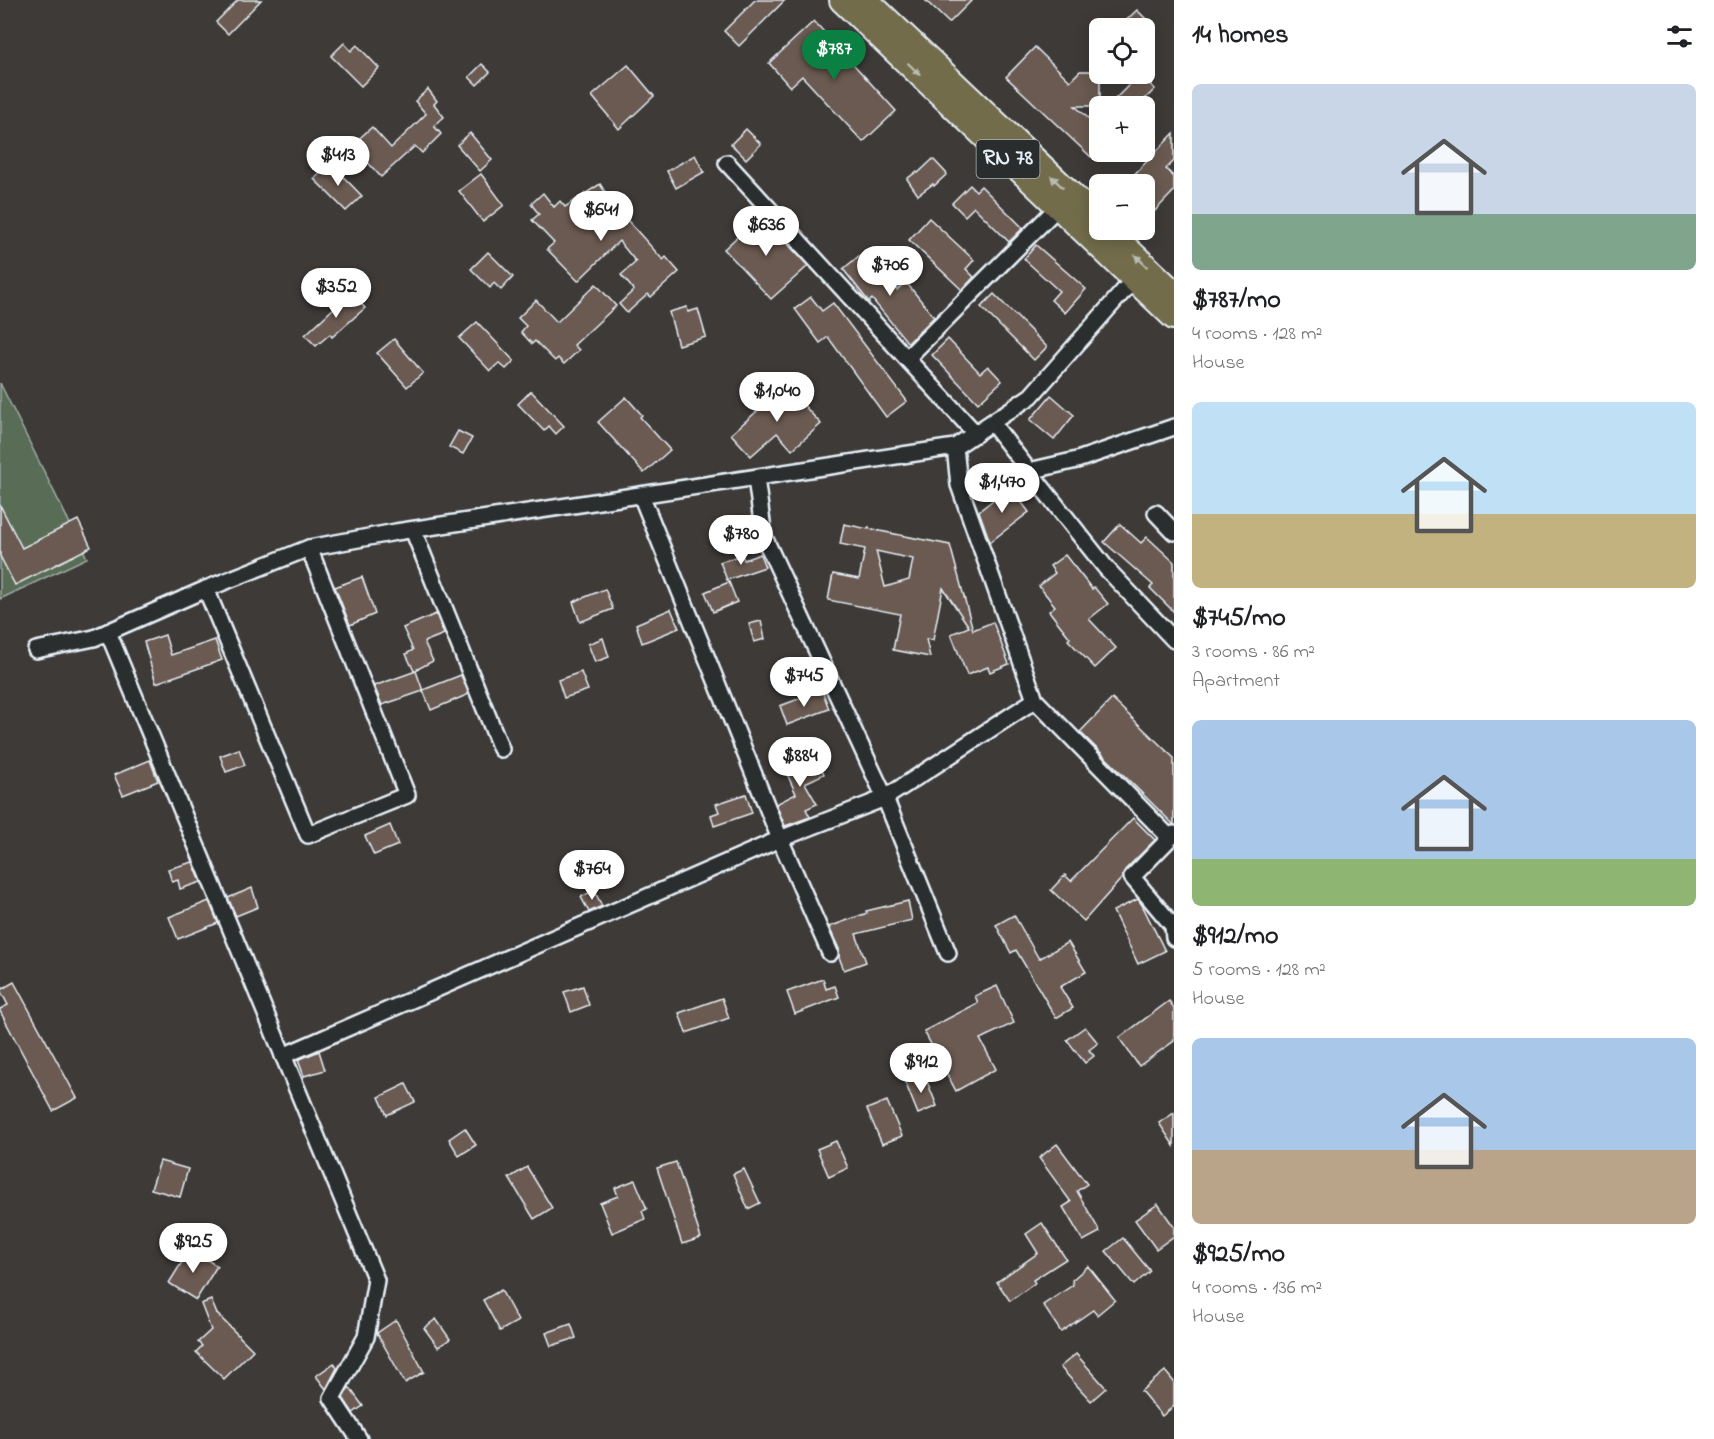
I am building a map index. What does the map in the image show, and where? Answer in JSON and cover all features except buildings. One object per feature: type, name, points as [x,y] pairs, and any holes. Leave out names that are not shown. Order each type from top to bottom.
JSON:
[{"type":"main road","name":"RN 78","points":[[842,0],[1174,317]]},
{"type":"main road","name":"RN 78","points":[[866,0],[1089,212]]},
{"type":"main road","points":[[1118,240],[1174,293]]},
{"type":"street","points":[[727,163],[976,434]]},
{"type":"street","points":[[907,358],[1058,207]]},
{"type":"street","points":[[36,650],[94,638],[309,548],[955,447],[1031,396],[1134,279]]},
{"type":"street","points":[[992,423],[1106,568],[1174,640]]},
{"type":"street","points":[[1029,471],[1077,460],[1174,427]]},
{"type":"street","points":[[955,447],[959,485],[1035,700],[1172,836],[1132,877],[1173,926],[1174,938]]},
{"type":"street","points":[[756,478],[764,537],[885,798],[948,953]]},
{"type":"street","points":[[641,495],[780,839],[830,953]]},
{"type":"street","points":[[1156,513],[1174,532]]},
{"type":"street","points":[[413,530],[501,748]]},
{"type":"street","points":[[207,589],[308,835],[407,795],[309,548]]},
{"type":"street","points":[[108,632],[376,1280],[366,1336],[332,1398],[359,1439]]},
{"type":"street","points":[[283,1056],[780,839],[885,798],[1035,700]]},
{"type":"green space","points":[[0,383],[87,558],[0,599]]}]
